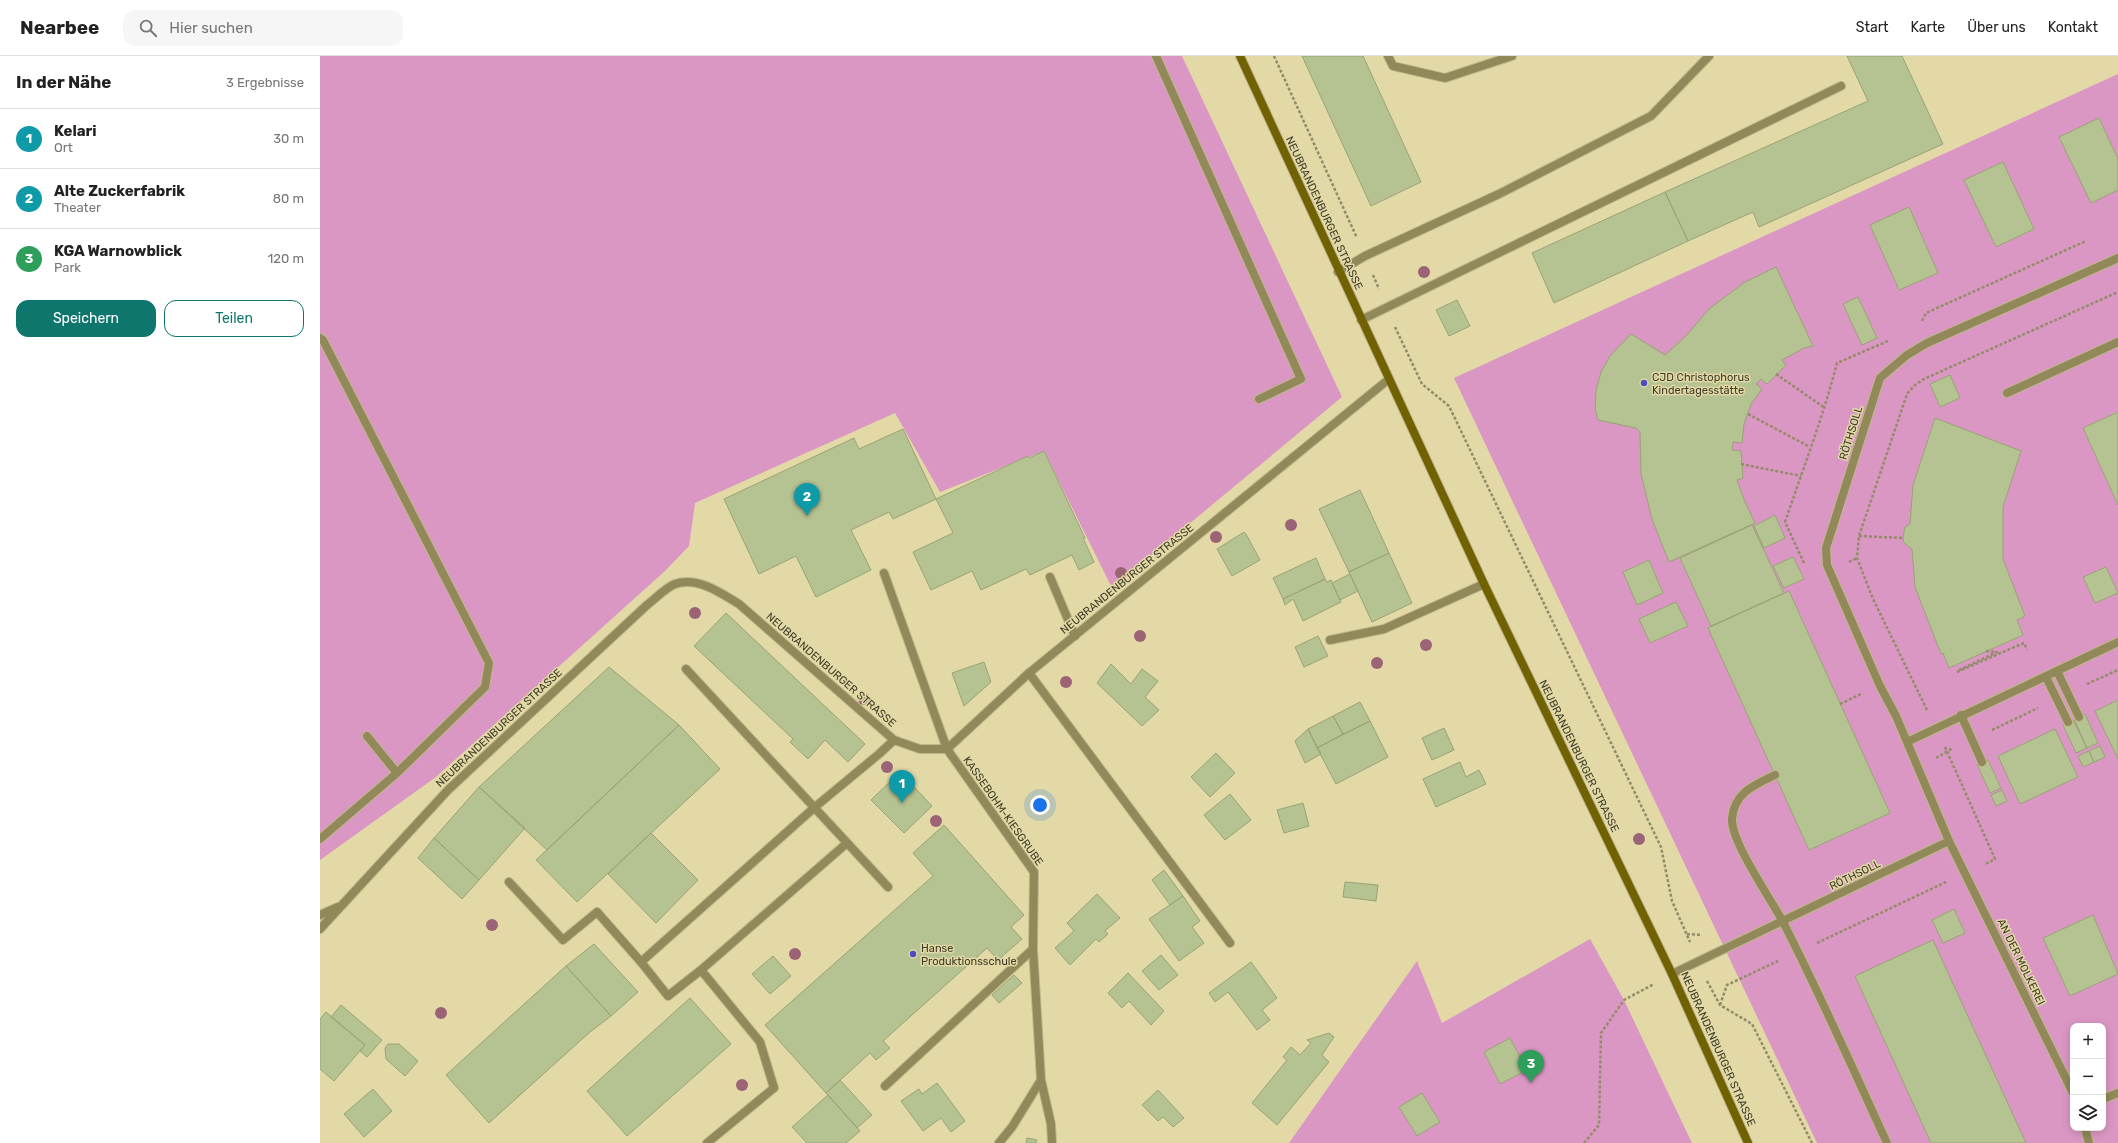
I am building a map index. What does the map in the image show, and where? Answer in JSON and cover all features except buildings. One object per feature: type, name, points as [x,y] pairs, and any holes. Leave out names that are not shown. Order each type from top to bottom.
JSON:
[{"type":"main road","name":"NEUBRANDENBURGER STRASSE","points":[[1240,56],[1338,272],[1484,584],[1672,974],[1748,1143]]},
{"type":"street","points":[[1156,56],[1301,379],[1258,399]]},
{"type":"street","points":[[1388,56],[1393,66],[1445,78],[1512,56]]},
{"type":"street","points":[[1338,272],[1365,256],[1499,194],[1651,116],[1710,56]]},
{"type":"street","points":[[1361,320],[1841,86]]},
{"type":"street","name":"RÖTHSOLL","points":[[1672,974],[1949,841],[1919,769],[1880,686],[1827,565],[1826,548],[1880,378],[1906,355],[1927,343],[2118,258]]},
{"type":"street","points":[[320,338],[323,340],[489,663],[485,687],[397,773],[320,838]]},
{"type":"street","points":[[2007,393],[2118,342]]},
{"type":"street","name":"NEUBRANDENBURGER STRASSE","points":[[320,929],[338,907],[448,790],[647,605],[675,584],[696,583],[713,588],[739,604],[894,740],[920,749],[946,749],[1029,673],[1389,379]]},
{"type":"street","name":"KASSEBOHM-KIESGRUBE","points":[[884,573],[946,749],[1034,872],[1033,949],[1041,1080],[1051,1124],[1052,1143]]},
{"type":"street","points":[[1050,577],[1074,636]]},
{"type":"street","points":[[1330,640],[1384,629],[1484,584]]},
{"type":"street","points":[[1907,742],[1961,715],[2057,672],[2118,642]]},
{"type":"street","points":[[686,669],[888,887]]},
{"type":"street","points":[[2057,672],[2069,693],[2079,717]]},
{"type":"street","points":[[1029,673],[1230,943]]},
{"type":"street","points":[[2046,677],[2068,722]]},
{"type":"street","points":[[1961,715],[1982,762]]},
{"type":"street","points":[[367,736],[397,773]]},
{"type":"street","points":[[641,962],[815,807],[894,740]]},
{"type":"street","points":[[1775,775],[1752,787],[1739,797],[1735,806],[1732,820],[1735,834],[1758,880],[1783,922],[1887,1143]]},
{"type":"street","name":"AN DER MOLKEREI","points":[[1949,841],[2070,1087]]},
{"type":"street","points":[[509,882],[564,940],[597,912],[641,962],[668,996],[701,970],[847,843]]},
{"type":"street","points":[[320,915],[338,907]]},
{"type":"street","points":[[885,1086],[1033,949]]},
{"type":"street","points":[[701,970],[760,1042],[774,1088],[707,1143]]},
{"type":"street","points":[[999,1143],[1012,1127],[1041,1080]]},
{"type":"street","points":[[2106,1098],[2118,1093]]},
{"type":"street","points":[[2086,1131],[2089,1143]]},
{"type":"path","points":[[1274,56],[1422,384],[1449,406],[1661,847],[1672,901]]},
{"type":"path","points":[[1920,327],[1926,313],[2086,241]]},
{"type":"path","points":[[1936,727],[1873,599],[1857,558],[1859,536],[1907,394],[1914,385],[1924,379],[2118,292]]},
{"type":"path","points":[[1804,564],[1785,522],[1810,447],[1825,408],[1836,363],[1892,339]]},
{"type":"path","points":[[1776,374],[1825,408]]},
{"type":"path","points":[[1748,414],[1810,447]]},
{"type":"path","points":[[1741,464],[1801,476]]},
{"type":"path","points":[[1859,536],[1903,538]]},
{"type":"path","points":[[1986,651],[1997,652],[1962,667],[1956,672],[2024,643],[2027,650]]},
{"type":"path","points":[[2069,693],[2118,670]]},
{"type":"path","points":[[1863,693],[1866,699]]},
{"type":"path","points":[[1919,769],[1947,751],[2057,699]]},
{"type":"path","points":[[1584,1143],[1599,1125],[1601,1033],[1624,1000],[1672,974]]},
{"type":"path","points":[[1720,1005],[1752,1024],[1812,1143]]},
{"type":"shaded area","points":[[320,56],[1182,56],[1342,397],[1112,588],[1044,451],[940,492],[895,413],[695,503],[689,546],[665,571],[436,777],[320,860]]},
{"type":"shaded area","points":[[2118,74],[2118,1143],[1817,1143],[1454,378]]},
{"type":"shaded area","points":[[1590,939],[1624,1000],[1692,1143],[1289,1143],[1417,961],[1442,1023]]},
{"type":"place","name":"CJD Christophorus Kindertagesstätte","points":[[1644,383]]},
{"type":"place","name":"Alte Zuckerfabrik","points":[[807,516]]},
{"type":"place","name":"Kelari","points":[[902,803]]},
{"type":"place","name":"Hanse Produktionsschule","points":[[913,954]]},
{"type":"place","name":"KGA Warnowblick","points":[[1531,1083]]}]
